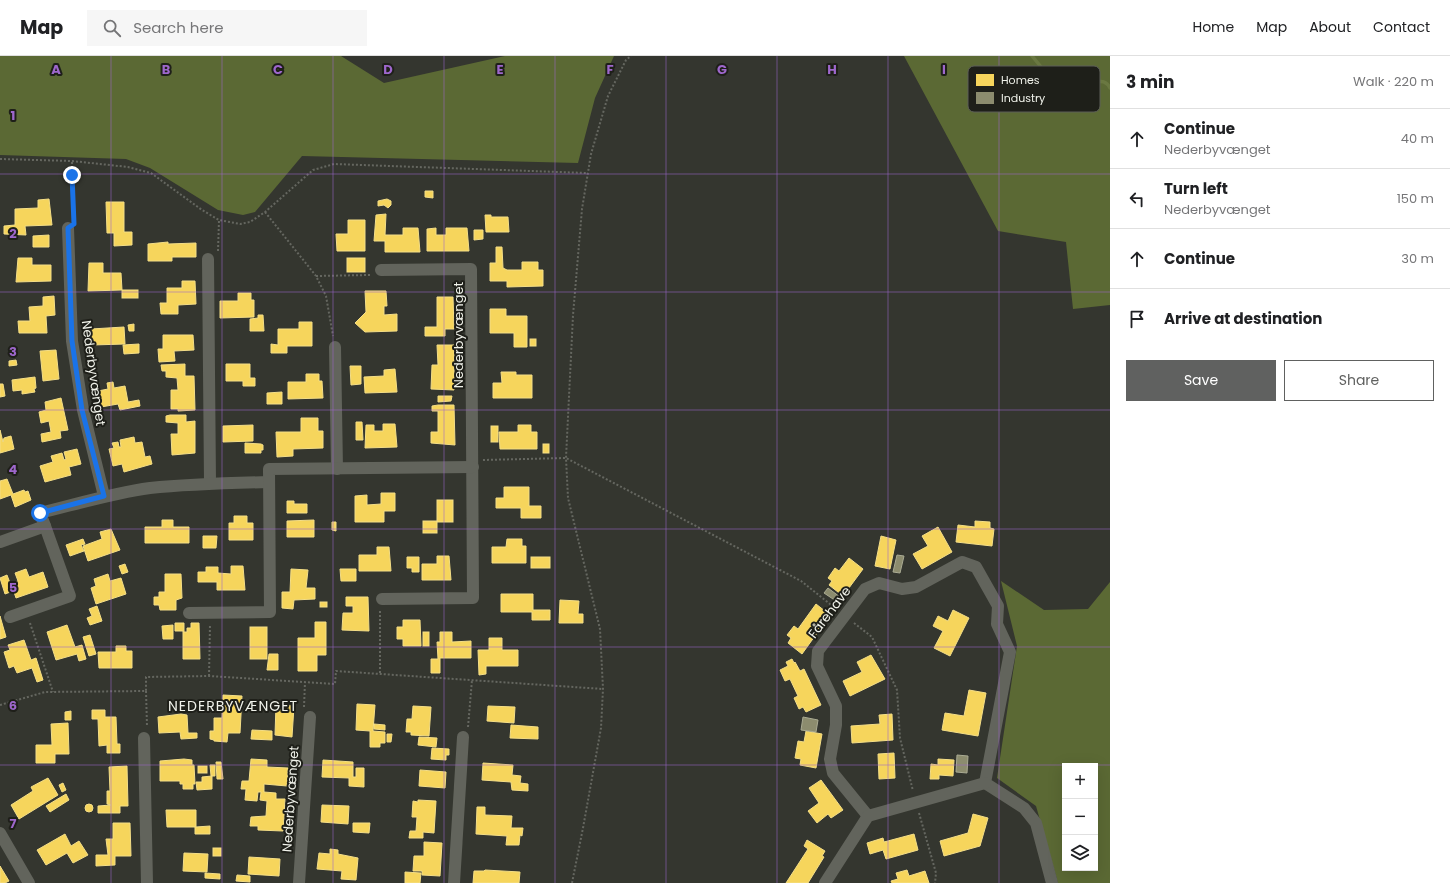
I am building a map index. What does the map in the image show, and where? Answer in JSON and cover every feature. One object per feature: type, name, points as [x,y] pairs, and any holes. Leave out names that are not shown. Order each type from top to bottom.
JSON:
[{"type":"street","name":"Nederbyvænget","points":[[68,228],[72,341],[82,410],[104,496]]},
{"type":"street","points":[[208,259],[210,483]]},
{"type":"street","name":"Nederbyvænget","points":[[381,270],[471,269],[473,464],[473,598],[382,599]]},
{"type":"street","points":[[335,348],[337,469]]},
{"type":"street","points":[[189,613],[270,612],[269,469],[337,469],[473,464]]},
{"type":"street","points":[[10,618],[70,596],[46,526],[40,513],[104,496],[149,488],[210,483],[269,482]]},
{"type":"street","points":[[0,542],[46,526]]},
{"type":"street","name":"Fårehave","points":[[868,816],[833,773],[830,759],[836,725],[836,706],[818,666],[818,651],[865,589],[879,583],[902,589],[916,587],[962,562],[976,567],[998,606],[997,624],[1010,652],[985,783]]},
{"type":"street","name":"Nederbyvænget","points":[[299,883],[310,717]]},
{"type":"street","points":[[144,738],[147,883]]},
{"type":"street","points":[[454,883],[463,738]]},
{"type":"street","points":[[824,883],[868,816],[985,783],[1024,808],[1036,823],[1052,883]]},
{"type":"street","points":[[0,833],[29,883]]},
{"type":"path","points":[[572,883],[601,728],[603,689],[600,629],[568,498],[566,458],[573,315],[582,209],[591,154],[608,96],[626,60],[630,56]]},
{"type":"path","points":[[0,159],[72,161],[128,167],[151,173],[202,210],[219,220],[240,224],[250,222],[265,212],[313,170],[334,164],[588,173]]},
{"type":"path","points":[[68,228],[74,224],[72,161]]},
{"type":"path","points":[[265,212],[316,276],[326,296],[335,348]]},
{"type":"path","points":[[208,259],[217,256],[219,220]]},
{"type":"path","points":[[316,276],[377,275],[381,270]]},
{"type":"path","points":[[473,464],[566,458],[800,582],[872,637],[897,690],[900,738],[936,873],[935,883]]},
{"type":"path","points":[[380,674],[380,606],[382,599]]},
{"type":"path","points":[[26,612],[53,692]]},
{"type":"path","points":[[209,676],[210,612]]},
{"type":"path","points":[[144,738],[147,734],[146,677],[209,676],[335,684],[336,671],[603,689]]},
{"type":"path","points":[[463,738],[467,738],[472,680]]},
{"type":"path","points":[[306,682],[304,714],[310,717]]},
{"type":"path","points":[[0,705],[45,692],[146,691]]},
{"type":"green space","points":[[0,56],[341,56],[384,83],[505,56],[614,56],[595,98],[578,163],[302,156],[255,212],[243,215],[218,210],[150,168],[126,159],[0,155]]},
{"type":"green space","points":[[904,56],[1110,56],[1110,305],[1073,309],[1066,242],[998,231]]},
{"type":"green space","points":[[1001,581],[1044,610],[1088,609],[1110,582],[1110,883],[1058,883],[1036,806],[997,778],[1017,646]]},
{"type":"building: Homes","points":[[425,191],[433,191],[433,198],[425,197]]},
{"type":"building: Homes","points":[[49,199],[52,225],[25,226],[26,235],[4,234],[4,226],[15,225],[15,209],[38,208],[38,200]]},
{"type":"building: Homes","points":[[387,199],[391,201],[391,205],[388,208],[384,205],[378,206],[378,201]]},
{"type":"building: Homes","points":[[106,202],[124,202],[124,232],[132,232],[132,245],[114,246],[114,233],[107,233]]},
{"type":"building: Homes","points":[[386,214],[385,235],[403,235],[403,228],[418,228],[420,252],[385,252],[385,241],[374,241],[376,215]]},
{"type":"building: Homes","points":[[485,215],[491,215],[491,217],[508,217],[509,232],[486,232]]},
{"type":"building: Homes","points":[[348,220],[365,220],[365,251],[337,251],[336,234],[348,234]]},
{"type":"building: Homes","points":[[436,228],[436,235],[446,235],[446,228],[467,228],[469,251],[427,251],[427,229]]},
{"type":"building: Homes","points":[[474,230],[483,230],[483,239],[474,240]]},
{"type":"building: Homes","points":[[49,235],[49,247],[33,247],[33,236]]},
{"type":"building: Homes","points":[[168,242],[168,244],[196,243],[196,257],[172,257],[172,261],[148,261],[148,244]]},
{"type":"building: Homes","points":[[496,247],[502,247],[503,268],[507,270],[522,270],[522,262],[538,262],[538,270],[543,270],[543,286],[507,287],[507,281],[490,281],[490,263],[496,263]]},
{"type":"building: Homes","points":[[18,258],[32,258],[32,265],[51,265],[51,281],[16,282]]},
{"type":"building: Homes","points":[[347,258],[365,258],[365,272],[347,272]]},
{"type":"building: Homes","points":[[89,263],[103,263],[103,273],[121,273],[122,290],[88,291]]},
{"type":"building: Homes","points":[[182,281],[195,281],[196,304],[178,305],[178,314],[161,314],[160,303],[167,303],[167,288],[182,288]]},
{"type":"building: Homes","points":[[122,290],[138,290],[138,298],[122,298]]},
{"type":"building: Homes","points":[[365,291],[386,291],[387,306],[384,306],[384,315],[397,314],[397,331],[365,332],[355,323],[366,312]]},
{"type":"building: Homes","points":[[238,293],[251,293],[251,300],[254,300],[254,317],[220,318],[220,301],[238,301]]},
{"type":"building: Homes","points":[[54,296],[55,315],[46,316],[47,333],[19,333],[18,321],[30,321],[29,307],[43,306],[43,297]]},
{"type":"building: Homes","points":[[437,297],[453,297],[454,329],[445,329],[445,336],[425,336],[425,327],[437,327]]},
{"type":"building: Homes","points":[[490,309],[506,309],[506,316],[527,316],[527,347],[514,347],[514,333],[490,333]]},
{"type":"building: Homes","points":[[258,315],[263,315],[264,331],[250,331],[250,319],[258,318]]},
{"type":"building: Homes","points":[[299,322],[312,322],[312,346],[287,346],[287,353],[271,353],[271,344],[278,345],[278,329],[299,329]]},
{"type":"building: Homes","points":[[134,324],[134,331],[129,331],[128,325]]},
{"type":"building: Homes","points":[[124,327],[125,344],[92,345],[91,329]]},
{"type":"building: Homes","points":[[163,335],[193,335],[194,350],[174,351],[175,361],[159,362],[158,349],[163,349]]},
{"type":"building: Homes","points":[[530,339],[536,339],[536,346],[530,346]]},
{"type":"building: Homes","points":[[139,344],[139,353],[124,354],[123,345]]},
{"type":"building: Homes","points":[[437,345],[454,345],[454,390],[431,389],[432,365],[438,365]]},
{"type":"building: Homes","points":[[56,350],[59,379],[43,381],[40,351]]},
{"type":"building: Homes","points":[[16,360],[17,365],[9,366],[9,361]]},
{"type":"building: Homes","points":[[185,364],[185,376],[194,376],[195,410],[178,411],[178,409],[171,409],[171,390],[178,390],[177,378],[166,377],[166,371],[162,371],[161,365]]},
{"type":"building: Homes","points":[[226,364],[250,364],[250,378],[255,378],[255,386],[243,386],[243,381],[226,381]]},
{"type":"building: Homes","points":[[350,366],[361,366],[361,384],[351,385]]},
{"type":"building: Homes","points":[[395,369],[397,392],[365,393],[364,377],[384,376],[384,370]]},
{"type":"building: Homes","points":[[501,372],[516,372],[516,375],[532,375],[532,398],[493,398],[493,383],[502,383]]},
{"type":"building: Homes","points":[[306,374],[319,374],[319,381],[322,381],[323,398],[288,399],[288,382],[306,382]]},
{"type":"building: Homes","points":[[35,377],[35,392],[22,394],[22,390],[13,391],[12,380]]},
{"type":"building: Homes","points":[[113,382],[114,388],[125,386],[128,402],[139,400],[140,406],[120,410],[118,404],[101,407],[98,391],[108,389],[107,383]]},
{"type":"building: Homes","points":[[0,384],[3,384],[5,396],[0,397]]},
{"type":"building: Homes","points":[[282,392],[282,404],[267,404],[267,393]]},
{"type":"building: Homes","points":[[438,396],[452,396],[451,401],[438,402]]},
{"type":"building: Homes","points":[[61,398],[68,430],[60,431],[61,438],[42,442],[41,434],[51,432],[49,421],[41,423],[39,412],[46,410],[45,402]]},
{"type":"building: Homes","points":[[454,405],[455,445],[431,443],[431,432],[438,432],[438,411],[432,411],[432,406]]},
{"type":"building: Homes","points":[[186,415],[186,422],[195,421],[195,453],[172,455],[171,434],[178,434],[178,423],[166,422],[166,416]]},
{"type":"building: Homes","points":[[301,418],[318,418],[318,431],[323,431],[323,448],[293,449],[293,456],[277,457],[276,432],[301,432]]},
{"type":"building: Homes","points":[[356,422],[362,422],[363,440],[356,440]]},
{"type":"building: Homes","points":[[383,424],[395,424],[397,447],[365,448],[366,425],[374,425],[374,431],[383,431]]},
{"type":"building: Homes","points":[[253,425],[253,441],[223,442],[223,426]]},
{"type":"building: Homes","points":[[518,425],[531,425],[531,432],[537,432],[537,449],[500,449],[499,432],[518,432]]},
{"type":"building: Homes","points":[[491,426],[498,426],[498,442],[491,442]]},
{"type":"building: Homes","points":[[0,430],[3,442],[4,438],[11,436],[14,449],[0,453]]},
{"type":"building: Homes","points":[[134,437],[135,443],[142,442],[145,457],[150,456],[152,464],[124,472],[122,464],[113,466],[109,449],[114,448],[112,443],[118,442],[119,447],[121,447],[120,440]]},
{"type":"building: Homes","points":[[245,443],[261,444],[263,445],[263,450],[261,450],[261,453],[245,453]]},
{"type":"building: Homes","points":[[543,444],[549,444],[549,453],[543,453]]},
{"type":"building: Homes","points":[[77,449],[81,464],[69,467],[71,475],[45,482],[40,466],[53,462],[51,456],[62,453],[64,460],[66,459],[64,452]]},
{"type":"building: Homes","points":[[7,479],[13,494],[24,490],[25,492],[28,491],[31,500],[15,507],[11,495],[0,499],[0,481]]},
{"type":"building: Homes","points":[[504,487],[529,487],[529,506],[541,506],[541,518],[521,518],[521,508],[496,508],[496,498],[504,498]]},
{"type":"building: Homes","points":[[381,493],[395,493],[395,511],[384,511],[384,522],[355,522],[355,496],[367,495],[367,505],[381,504]]},
{"type":"building: Homes","points":[[437,500],[453,500],[453,522],[437,522]]},
{"type":"building: Homes","points":[[287,501],[294,501],[294,504],[307,504],[307,513],[287,513]]},
{"type":"building: Homes","points":[[234,516],[247,516],[247,523],[253,523],[253,540],[229,540],[229,523],[234,523]]},
{"type":"building: Homes","points":[[162,520],[173,520],[173,527],[189,527],[189,543],[145,543],[145,527],[162,527]]},
{"type":"building: Homes","points":[[314,520],[314,537],[287,537],[287,521]]},
{"type":"building: Homes","points":[[423,521],[437,521],[437,533],[423,533]]},
{"type":"building: Homes","points":[[975,521],[990,522],[990,528],[994,529],[992,546],[956,542],[958,525],[975,527]]},
{"type":"building: Homes","points":[[332,522],[336,522],[336,531],[332,530]]},
{"type":"building: Homes","points":[[938,527],[952,552],[922,569],[913,554],[928,546],[922,536]]},
{"type":"building: Homes","points":[[111,529],[120,550],[88,561],[83,546],[102,539],[100,532]]},
{"type":"building: Homes","points":[[203,536],[217,536],[216,548],[203,548]]},
{"type":"building: Homes","points":[[881,536],[896,540],[890,569],[875,566]]},
{"type":"building: Homes","points":[[83,539],[85,544],[81,545],[84,551],[70,556],[66,545]]},
{"type":"building: Homes","points":[[507,539],[522,539],[522,546],[526,546],[526,563],[492,563],[492,547],[506,547]]},
{"type":"building: Homes","points":[[377,547],[389,547],[391,571],[359,571],[359,555],[377,555]]},
{"type":"building: Homes","points":[[437,556],[449,556],[451,580],[422,580],[422,564],[437,564]]},
{"type":"building: Homes","points":[[407,557],[419,557],[419,572],[412,572],[412,568],[407,568]]},
{"type":"building: Homes","points":[[531,557],[550,557],[550,568],[531,568]]},
{"type":"building: Homes","points":[[849,558],[863,569],[843,596],[829,585],[832,581],[828,578],[835,568],[839,571]]},
{"type":"building: Homes","points":[[125,564],[128,572],[122,574],[119,566]]},
{"type":"building: Homes","points":[[231,566],[243,566],[245,590],[217,590],[217,582],[198,582],[198,572],[206,572],[206,567],[218,567],[218,573],[231,574]]},
{"type":"building: Homes","points":[[26,569],[29,577],[43,572],[48,587],[16,598],[11,583],[18,581],[15,573]]},
{"type":"building: Homes","points":[[291,569],[308,570],[306,588],[315,588],[315,599],[294,600],[293,609],[282,608],[282,592],[290,592]]},
{"type":"building: Homes","points":[[340,569],[356,569],[356,581],[341,581]]},
{"type":"building: Homes","points":[[108,574],[110,581],[121,578],[126,594],[96,604],[91,588],[96,586],[94,579]]},
{"type":"building: Homes","points":[[165,574],[181,574],[182,598],[176,600],[176,610],[160,610],[159,605],[154,605],[154,597],[159,597],[159,592],[165,592]]},
{"type":"building: Homes","points":[[7,575],[13,591],[5,594],[0,578]]},
{"type":"building: Homes","points":[[501,594],[533,594],[533,610],[550,610],[550,620],[532,620],[532,612],[501,612]]},
{"type":"building: Homes","points":[[346,597],[368,597],[369,631],[342,630],[343,613],[353,613],[353,606],[346,606]]},
{"type":"building: Homes","points":[[560,600],[579,601],[578,614],[583,614],[583,623],[559,623]]},
{"type":"building: Homes","points":[[320,602],[327,602],[327,607],[320,607]]},
{"type":"building: Homes","points":[[816,604],[830,615],[802,654],[788,643],[791,638],[787,635],[794,626],[798,629]]},
{"type":"building: Homes","points":[[97,606],[102,621],[90,625],[87,618],[92,616],[89,609]]},
{"type":"building: Homes","points":[[953,610],[969,618],[950,656],[934,648],[943,631],[933,626],[938,616],[948,621]]},
{"type":"building: Homes","points":[[0,616],[6,637],[0,639]]},
{"type":"building: Homes","points":[[403,620],[420,620],[421,646],[403,646],[403,639],[397,639],[397,627],[403,627]]},
{"type":"building: Homes","points":[[315,622],[326,622],[326,655],[317,655],[317,671],[298,671],[298,638],[315,638]]},
{"type":"building: Homes","points":[[175,623],[184,623],[184,632],[187,632],[187,628],[191,628],[191,623],[199,623],[200,659],[183,659],[183,631],[175,631]]},
{"type":"building: Homes","points":[[67,625],[75,647],[82,645],[86,659],[79,661],[77,654],[56,660],[47,632]]},
{"type":"building: Homes","points":[[173,625],[173,639],[163,639],[162,626]]},
{"type":"building: Homes","points":[[250,627],[267,627],[267,659],[250,659]]},
{"type":"building: Homes","points":[[423,632],[429,632],[429,646],[423,646]]},
{"type":"building: Homes","points":[[440,632],[452,632],[452,642],[471,641],[471,658],[440,658],[440,673],[431,673],[431,659],[438,659],[437,642],[440,642]]},
{"type":"building: Homes","points":[[90,635],[96,654],[89,656],[83,637]]},
{"type":"building: Homes","points":[[489,638],[502,638],[502,650],[518,650],[518,666],[486,666],[486,674],[479,675],[478,650],[489,650]]},
{"type":"building: Homes","points":[[24,640],[31,660],[36,658],[43,680],[37,682],[32,668],[17,673],[14,666],[9,668],[4,652],[10,650],[8,645]]},
{"type":"building: Homes","points":[[116,646],[126,646],[126,651],[132,651],[132,668],[99,668],[98,652],[116,652]]},
{"type":"building: Homes","points":[[269,654],[278,654],[278,670],[267,670]]},
{"type":"building: Homes","points":[[871,655],[885,679],[850,696],[843,681],[862,672],[857,662]]},
{"type":"building: Homes","points":[[792,659],[800,671],[804,669],[821,705],[806,712],[803,707],[799,709],[794,698],[798,696],[790,679],[785,681],[780,670],[788,666],[786,662]]},
{"type":"building: Homes","points":[[969,690],[986,693],[978,736],[942,730],[945,713],[964,716]]},
{"type":"building: Homes","points":[[223,695],[242,696],[240,733],[228,733],[227,742],[214,741],[210,739],[210,731],[214,731],[214,718],[222,718]]},
{"type":"building: Homes","points":[[357,704],[375,705],[373,731],[385,732],[385,743],[380,743],[380,747],[370,747],[370,731],[356,730]]},
{"type":"building: Homes","points":[[276,705],[294,706],[292,737],[275,735]]},
{"type":"building: Homes","points":[[413,706],[431,707],[429,736],[411,735],[411,732],[406,732],[407,719],[412,719]]},
{"type":"building: Homes","points":[[488,706],[515,707],[514,723],[487,721]]},
{"type":"building: Homes","points":[[92,710],[105,710],[105,717],[116,717],[117,744],[120,744],[120,753],[107,753],[107,745],[99,746],[98,719],[92,719]]},
{"type":"building: Homes","points":[[71,711],[71,720],[65,720],[65,712]]},
{"type":"building: Homes","points":[[181,714],[187,715],[188,733],[197,733],[197,738],[181,739],[180,732],[159,733],[158,717]]},
{"type":"building: Homes","points":[[892,714],[893,740],[852,743],[851,726],[880,724],[879,715]]},
{"type":"building: Homes","points":[[68,723],[69,754],[55,754],[55,763],[36,763],[36,745],[52,745],[51,724]]},
{"type":"building: Homes","points":[[374,724],[385,725],[385,730],[374,729]]},
{"type":"building: Homes","points":[[511,725],[538,727],[538,739],[510,738]]},
{"type":"building: Homes","points":[[252,730],[272,731],[272,740],[251,739]]},
{"type":"building: Homes","points":[[806,731],[822,734],[816,768],[800,765],[801,759],[795,758],[798,741],[804,742]]},
{"type":"building: Homes","points":[[387,734],[392,734],[391,742],[387,742]]},
{"type":"building: Homes","points":[[419,737],[437,738],[436,747],[418,745]]},
{"type":"building: Homes","points":[[432,748],[449,749],[449,755],[446,755],[446,760],[431,759]]},
{"type":"building: Homes","points":[[894,753],[895,778],[879,779],[878,754]]},
{"type":"building: Homes","points":[[184,759],[192,760],[192,765],[194,765],[195,784],[193,784],[193,789],[183,789],[183,784],[180,784],[180,781],[160,781],[160,761]]},
{"type":"building: Homes","points":[[251,759],[267,760],[267,767],[288,768],[287,786],[264,784],[264,792],[276,793],[276,799],[285,799],[283,831],[258,830],[258,826],[250,826],[251,817],[266,816],[267,801],[260,800],[261,792],[258,792],[257,801],[245,800],[246,789],[241,789],[242,781],[249,781]]},
{"type":"building: Homes","points":[[938,759],[954,760],[953,776],[939,775],[939,779],[930,779],[931,764],[938,765]]},
{"type":"building: Homes","points":[[323,760],[353,762],[353,777],[356,777],[356,768],[364,768],[364,787],[349,786],[349,778],[322,777]]},
{"type":"building: Homes","points":[[216,762],[221,762],[223,779],[217,779]]},
{"type":"building: Homes","points":[[483,763],[513,765],[512,775],[521,776],[520,783],[528,784],[528,791],[512,790],[511,782],[482,780]]},
{"type":"building: Homes","points":[[210,765],[215,765],[215,776],[211,776]]},
{"type":"building: Homes","points":[[127,766],[128,806],[120,806],[120,813],[98,813],[98,806],[111,805],[107,804],[107,791],[110,791],[109,767]]},
{"type":"building: Homes","points":[[198,766],[207,766],[207,773],[198,773]]},
{"type":"building: Homes","points":[[420,770],[446,772],[445,788],[419,786]]},
{"type":"building: Homes","points":[[212,776],[212,789],[197,790],[196,782],[202,782],[202,777]]},
{"type":"building: Homes","points":[[48,778],[58,795],[19,819],[11,805],[33,791],[31,787]]},
{"type":"building: Homes","points":[[821,780],[843,810],[831,818],[828,814],[817,823],[808,811],[819,803],[809,788]]},
{"type":"building: Homes","points":[[63,783],[66,790],[62,792],[59,785]]},
{"type":"building: Homes","points":[[66,794],[69,800],[50,812],[46,806]]},
{"type":"building: Homes","points":[[418,800],[436,801],[434,833],[423,832],[423,838],[409,838],[410,831],[416,831],[417,817],[412,817],[413,801],[418,802]]},
{"type":"building: Homes","points":[[87,804],[91,804],[93,808],[91,812],[87,812],[85,810],[85,806]]},
{"type":"building: Homes","points":[[322,805],[349,806],[348,824],[321,822]]},
{"type":"building: Homes","points":[[477,807],[485,807],[485,815],[512,816],[511,828],[523,828],[522,836],[520,835],[519,845],[506,845],[507,836],[476,834]]},
{"type":"building: Homes","points":[[166,810],[196,810],[196,827],[210,826],[210,834],[195,834],[195,827],[167,827]]},
{"type":"building: Homes","points":[[973,814],[988,818],[980,846],[944,856],[940,841],[968,833]]},
{"type":"building: Homes","points":[[113,823],[130,823],[131,856],[115,856],[115,865],[96,866],[96,855],[108,855],[106,839],[113,839]]},
{"type":"building: Homes","points":[[353,823],[370,823],[369,833],[353,832]]},
{"type":"building: Homes","points":[[65,834],[71,846],[79,841],[88,855],[73,863],[67,853],[46,865],[37,850]]},
{"type":"building: Homes","points":[[914,834],[918,850],[886,859],[883,850],[870,854],[867,843],[883,838],[884,842]]},
{"type":"building: Homes","points":[[807,840],[825,851],[822,856],[824,857],[808,883],[786,883],[808,849],[804,846]]},
{"type":"building: Homes","points":[[424,842],[442,843],[440,876],[422,875],[422,871],[413,871],[414,856],[424,856]]},
{"type":"building: Homes","points":[[213,848],[221,848],[221,856],[213,856]]},
{"type":"building: Homes","points":[[330,849],[338,850],[338,854],[358,858],[356,880],[341,879],[342,871],[317,869],[319,853],[330,854]]},
{"type":"building: Homes","points":[[184,853],[208,854],[207,872],[183,871]]},
{"type":"building: Homes","points":[[249,857],[280,859],[279,876],[248,874]]},
{"type":"building: Homes","points":[[0,866],[9,881],[5,883],[0,883]]},
{"type":"building: Homes","points":[[485,870],[520,872],[519,883],[473,883],[474,871]]},
{"type":"building: Homes","points":[[907,870],[909,876],[925,871],[929,883],[892,883],[891,881],[898,879],[896,873]]},
{"type":"building: Homes","points":[[405,872],[421,873],[420,883],[405,883]]},
{"type":"building: Homes","points":[[205,873],[220,874],[220,879],[205,878]]},
{"type":"building: Homes","points":[[237,875],[250,876],[250,882],[236,881]]},
{"type":"building: Industry","points":[[897,555],[904,556],[900,573],[893,572]]},
{"type":"building: Industry","points":[[828,588],[840,597],[836,601],[824,593]]},
{"type":"building: Industry","points":[[803,717],[818,720],[816,732],[801,730]]},
{"type":"building: Industry","points":[[957,755],[968,756],[967,773],[956,772]]},
{"type":"waterway","points":[[1032,56],[1040,66]]},
{"type":"waterway","points":[[1100,82],[1107,84],[1110,88]]},
{"type":"district","name":"NEDERBYVÆNGET","points":[[233,706]]},
{"type":"route","points":[[40,513],[104,496],[82,410],[72,341],[68,228],[74,224],[72,175]]}]
